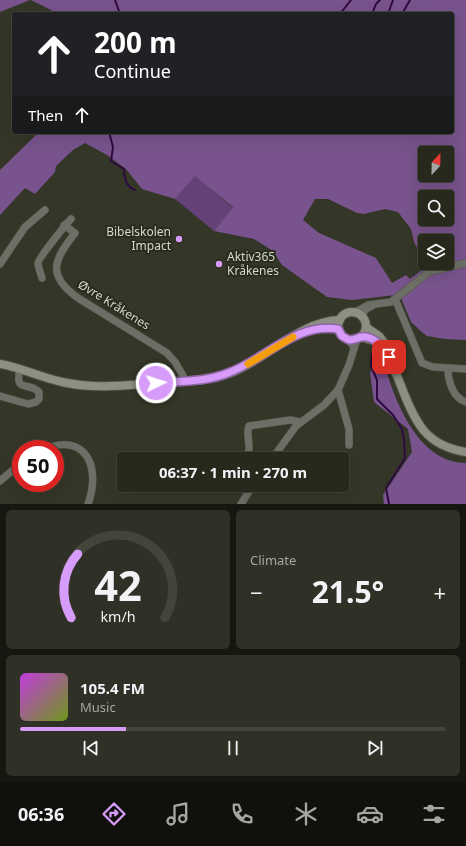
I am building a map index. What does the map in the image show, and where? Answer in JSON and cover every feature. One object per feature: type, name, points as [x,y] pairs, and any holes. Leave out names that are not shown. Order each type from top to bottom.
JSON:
[{"type":"main road","points":[[387,352],[375,341],[342,336],[338,329],[340,320],[346,314],[358,315],[366,327],[383,340],[409,405],[422,429],[440,444],[466,452]]},
{"type":"main road","points":[[0,364],[65,383],[82,386],[110,386],[216,377],[236,370],[320,323],[340,320]]},
{"type":"main road","points":[[356,339],[366,327]]},
{"type":"main road","points":[[304,331],[319,328],[338,329]]},
{"type":"street","points":[[0,264],[25,227],[45,210]]},
{"type":"street","points":[[42,278],[38,262],[40,256],[50,247],[64,225],[71,220]]},
{"type":"street","name":"Øvre Kråkenes","points":[[64,225],[75,233],[62,249],[56,263],[56,272],[61,283],[67,290],[78,298],[167,353],[175,362],[186,380]]},
{"type":"street","points":[[358,315],[362,307],[386,303],[395,299],[426,273],[466,263]]},
{"type":"street","points":[[395,299],[420,361],[428,367],[466,370]]},
{"type":"street","points":[[277,452],[300,422],[324,405],[338,390],[356,339]]},
{"type":"street","points":[[0,396],[28,404],[36,402],[39,399],[38,390],[19,383],[18,378],[20,369]]},
{"type":"street","points":[[448,369],[452,389],[459,399],[466,402]]},
{"type":"street","points":[[338,390],[349,429],[349,445]]},
{"type":"street","points":[[248,452],[250,444],[247,431],[249,426],[290,420],[300,422]]},
{"type":"street","points":[[64,445],[77,449],[86,456],[91,463],[94,480],[88,504]]},
{"type":"street","points":[[0,481],[12,471]]},
{"type":"street","points":[[241,504],[248,492]]},
{"type":"shaded area","points":[[0,0],[30,0],[0,12]]},
{"type":"shaded area","points":[[31,0],[466,0],[466,340],[427,336],[411,322],[401,298],[395,295],[352,300],[327,297],[282,265],[273,251],[254,239],[214,231],[233,207],[195,176],[175,199],[142,189],[126,169],[107,155],[85,143],[73,150],[56,166],[55,172],[35,194],[25,188],[0,215],[0,170],[37,134],[454,134],[454,12],[52,12]],"holes":[[[315,199],[328,199],[357,213],[364,214],[385,209],[398,212],[411,229],[414,242],[418,250],[418,234],[454,234],[454,270],[422,270],[410,279],[406,275],[392,283],[376,258],[319,233],[303,220]]]},
{"type":"shaded area","points":[[195,175],[233,208],[214,231],[175,199]]},
{"type":"shaded area","points":[[376,355],[382,355],[392,389],[400,407],[409,424],[420,439],[433,452],[448,460],[466,463],[466,504],[384,504],[383,495],[412,452],[408,429],[374,402],[370,373]]},
{"type":"waterway","points":[[115,0],[119,12]]},
{"type":"waterway","points":[[342,12],[351,0]]},
{"type":"waterway","points":[[373,12],[376,4],[380,0]]},
{"type":"waterway","points":[[389,12],[393,0]]},
{"type":"waterway","points":[[403,12],[410,0]]},
{"type":"waterway","points":[[110,134],[113,147],[111,161],[124,169],[125,178],[129,187],[135,190]]},
{"type":"waterway","points":[[372,354],[371,366],[377,380],[377,399],[393,415],[402,429],[404,439],[405,458],[386,488],[389,504]]},
{"type":"slow traffic","points":[[248,364],[293,337]]},
{"type":"place","name":"Bibelskolen Impact","points":[[179,239]]},
{"type":"place","name":"Aktiv365 Kråkenes","points":[[219,264]]},
{"type":"route","points":[[156,383],[204,379],[226,374],[245,366],[304,331],[319,328],[338,329],[342,336],[349,340],[366,337],[375,341],[382,347],[387,352],[389,357]]}]
